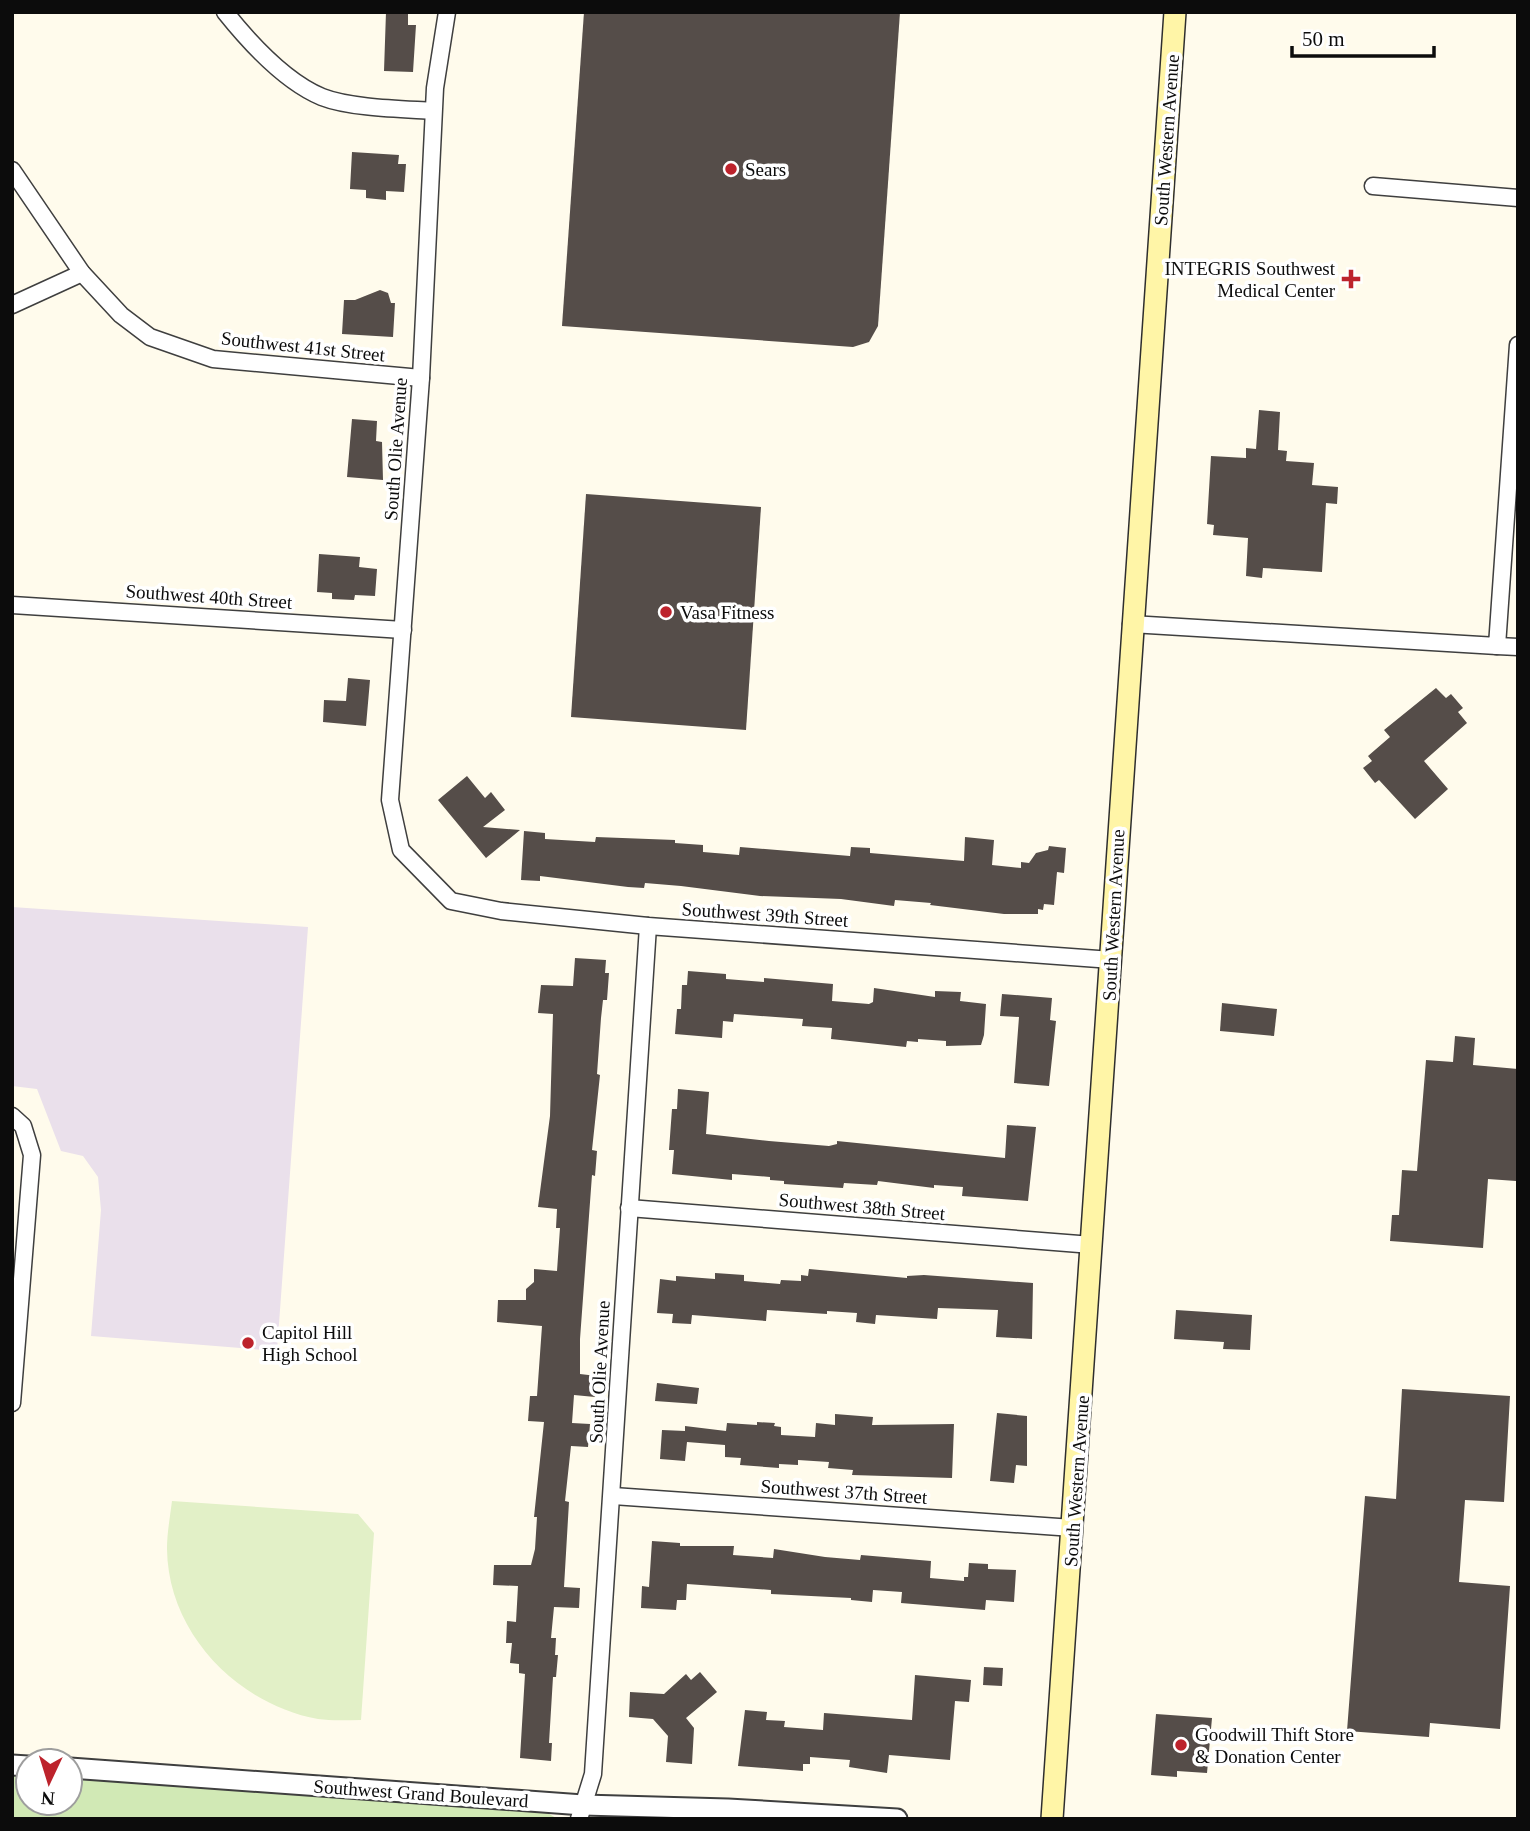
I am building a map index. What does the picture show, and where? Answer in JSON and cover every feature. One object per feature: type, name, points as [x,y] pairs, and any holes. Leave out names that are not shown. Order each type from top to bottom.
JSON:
[{"type":"main road","name":"South Western Avenue","points":[[1052,1819],[1175,12]]},
{"type":"street","points":[[225,12],[244,36],[277,67],[322,97],[378,107],[433,111]]},
{"type":"street","name":"South Olie Avenue","points":[[426,878],[401,850],[390,800],[421,378],[433,111],[447,12]]},
{"type":"street","name":"Southwest 41st Street","points":[[12,170],[82,273],[121,315],[150,337],[213,359],[421,378]]},
{"type":"street","points":[[1373,186],[1518,198]]},
{"type":"street","points":[[12,305],[82,273]]},
{"type":"street","points":[[1497,646],[1518,345]]},
{"type":"street","name":"Southwest 40th Street","points":[[12,605],[404,630]]},
{"type":"street","points":[[1132,624],[1518,648]]},
{"type":"street","name":"Southwest 39th Street","points":[[426,878],[451,901],[501,911],[648,926],[1112,960]]},
{"type":"street","name":"South Olie Avenue","points":[[581,1812],[593,1773],[648,926]]},
{"type":"street","points":[[12,1116],[23,1126],[32,1155],[12,1403]]},
{"type":"street","name":"Southwest 38th Street","points":[[629,1208],[1092,1245]]},
{"type":"street","name":"Southwest 37th Street","points":[[613,1496],[1073,1528]]},
{"type":"street","name":"Southwest Grand Boulevard","points":[[84,1769],[581,1812],[741,1809],[897,1819]]},
{"type":"shaded area","points":[[12,907],[308,927],[277,1351],[91,1336],[101,1210],[98,1177],[83,1156],[61,1151],[37,1089],[12,1086]]},
{"type":"green space","points":[[172,1501],[358,1514],[374,1533],[361,1720],[318,1719],[288,1711],[260,1698],[235,1681],[212,1660],[194,1636],[180,1609],[170,1580],[167,1549]]},
{"type":"green space","points":[[12,1774],[14,1817],[84,1817],[84,1778],[542,1810],[558,1819],[12,1819]]},
{"type":"green space","points":[[610,1815],[731,1819],[601,1819]]},
{"type":"building","points":[[386,12],[408,12],[408,25],[416,25],[413,72],[384,71]]},
{"type":"building","name":"Sears","points":[[584,12],[900,12],[878,326],[869,342],[853,347],[562,326]]},
{"type":"building","points":[[352,152],[399,155],[398,164],[406,164],[404,192],[386,191],[386,200],[366,198],[366,190],[350,189]]},
{"type":"building","points":[[380,290],[388,293],[391,303],[395,303],[393,337],[342,334],[344,300],[355,300]]},
{"type":"building","points":[[1259,410],[1280,412],[1278,450],[1287,451],[1286,461],[1314,463],[1312,485],[1338,487],[1337,504],[1326,503],[1322,572],[1263,568],[1262,578],[1246,576],[1248,538],[1213,535],[1214,525],[1207,524],[1211,456],[1246,458],[1246,448],[1256,449]]},
{"type":"building","points":[[352,419],[377,421],[376,441],[382,442],[383,480],[347,477]]},
{"type":"building","name":"Vasa Fitness","points":[[586,494],[761,507],[746,730],[571,717]]},
{"type":"building","points":[[319,554],[360,557],[359,567],[377,569],[375,596],[355,595],[354,600],[332,599],[332,593],[317,592]]},
{"type":"building","points":[[348,678],[370,680],[366,726],[323,722],[324,700],[346,701]]},
{"type":"building","points":[[1436,688],[1446,698],[1451,694],[1463,708],[1458,712],[1467,723],[1424,761],[1448,789],[1415,819],[1379,780],[1375,783],[1363,768],[1372,761],[1368,756],[1390,737],[1384,730]]},
{"type":"building","points":[[467,776],[485,798],[491,792],[505,810],[483,827],[520,830],[486,858],[438,800]]},
{"type":"building","points":[[524,831],[545,833],[545,839],[595,842],[596,837],[675,840],[675,843],[703,845],[703,852],[739,855],[740,847],[850,856],[851,847],[870,848],[870,853],[964,861],[965,837],[994,840],[992,865],[1021,868],[1021,862],[1029,863],[1036,853],[1048,850],[1049,846],[1066,848],[1064,873],[1057,872],[1054,905],[1044,904],[1043,910],[1038,909],[1038,914],[1004,914],[895,900],[894,906],[841,899],[760,896],[645,883],[644,888],[540,876],[540,881],[521,880]]},
{"type":"building","points":[[575,958],[606,960],[605,973],[609,973],[607,1000],[603,1000],[601,1018],[597,1074],[600,1075],[592,1150],[597,1151],[595,1176],[592,1175],[580,1339],[580,1374],[597,1376],[595,1397],[574,1395],[572,1423],[590,1424],[588,1447],[571,1446],[565,1501],[569,1502],[564,1587],[580,1588],[579,1608],[554,1607],[551,1638],[556,1638],[555,1655],[558,1655],[556,1677],[553,1677],[549,1743],[552,1743],[551,1761],[520,1758],[525,1674],[519,1673],[519,1664],[510,1663],[512,1643],[506,1643],[507,1621],[516,1622],[518,1586],[493,1585],[494,1565],[531,1565],[535,1549],[537,1517],[534,1517],[544,1422],[528,1421],[530,1396],[537,1396],[542,1326],[497,1322],[498,1300],[526,1300],[526,1289],[534,1282],[534,1269],[557,1271],[560,1228],[556,1228],[557,1209],[538,1207],[550,1116],[553,1014],[538,1013],[541,985],[573,986]]},
{"type":"building","points":[[688,971],[726,974],[726,979],[764,982],[764,978],[833,984],[832,1001],[869,1004],[873,1002],[874,988],[935,997],[935,991],[961,992],[960,1001],[986,1004],[984,1035],[981,1045],[946,1046],[946,1041],[918,1039],[918,1042],[907,1041],[906,1047],[831,1039],[832,1028],[802,1026],[803,1019],[734,1014],[733,1022],[723,1021],[722,1038],[675,1034],[677,1009],[681,1009],[682,985],[687,985]]},
{"type":"building","points":[[1002,994],[1052,998],[1050,1020],[1056,1021],[1049,1086],[1014,1083],[1019,1017],[1000,1016]]},
{"type":"building","points":[[1222,1003],[1277,1009],[1274,1036],[1220,1031]]},
{"type":"building","points":[[1455,1036],[1475,1038],[1473,1065],[1518,1069],[1516,1181],[1488,1179],[1483,1248],[1390,1241],[1392,1215],[1399,1215],[1402,1170],[1417,1171],[1426,1060],[1453,1062]]},
{"type":"building","points":[[678,1089],[709,1092],[706,1134],[769,1141],[829,1146],[837,1144],[837,1141],[1005,1158],[1007,1125],[1036,1127],[1028,1201],[962,1196],[963,1187],[934,1185],[934,1188],[878,1181],[877,1185],[844,1183],[843,1188],[784,1184],[784,1181],[770,1180],[770,1177],[732,1174],[732,1180],[672,1174],[674,1150],[669,1150],[672,1109],[677,1109]]},
{"type":"building","points":[[809,1269],[907,1278],[924,1275],[1033,1283],[1032,1339],[996,1337],[998,1310],[938,1308],[937,1319],[876,1315],[875,1324],[856,1322],[857,1313],[827,1311],[827,1314],[767,1310],[766,1321],[692,1315],[691,1324],[672,1323],[673,1314],[657,1313],[660,1279],[676,1281],[676,1276],[715,1279],[715,1273],[744,1275],[744,1281],[780,1284],[781,1280],[801,1281],[801,1275],[808,1276]]},
{"type":"building","points":[[1176,1310],[1252,1315],[1250,1350],[1223,1349],[1224,1342],[1174,1339]]},
{"type":"building","points":[[657,1383],[699,1388],[697,1404],[655,1401]]},
{"type":"building","points":[[1402,1389],[1510,1396],[1504,1502],[1465,1500],[1459,1582],[1510,1586],[1500,1729],[1430,1723],[1429,1737],[1347,1731],[1365,1496],[1396,1499]]},
{"type":"building","points":[[997,1413],[1027,1416],[1027,1466],[1016,1465],[1014,1483],[990,1481]]},
{"type":"building","points":[[835,1414],[873,1417],[872,1425],[954,1424],[952,1478],[852,1475],[853,1470],[828,1468],[829,1462],[798,1460],[798,1465],[779,1464],[779,1468],[740,1465],[741,1458],[725,1457],[725,1445],[687,1442],[685,1461],[660,1459],[662,1430],[685,1431],[685,1426],[726,1431],[727,1423],[757,1425],[757,1422],[775,1423],[774,1426],[781,1427],[781,1435],[815,1437],[816,1423],[835,1425]]},
{"type":"building","points":[[652,1541],[680,1543],[680,1546],[734,1546],[733,1555],[773,1558],[774,1549],[860,1560],[861,1555],[931,1561],[930,1578],[964,1581],[964,1577],[968,1577],[969,1563],[988,1564],[988,1569],[1016,1570],[1014,1602],[986,1600],[985,1610],[901,1603],[902,1592],[873,1590],[872,1602],[851,1598],[771,1594],[771,1590],[687,1584],[686,1600],[677,1600],[676,1610],[641,1608],[642,1586],[649,1587]]},
{"type":"building","points":[[984,1667],[1003,1668],[1002,1686],[983,1685]]},
{"type":"building","points":[[700,1672],[717,1692],[686,1718],[694,1728],[692,1764],[666,1762],[668,1736],[653,1719],[629,1717],[630,1692],[664,1694],[686,1674],[691,1680]]},
{"type":"building","points":[[915,1675],[971,1680],[969,1702],[955,1701],[950,1760],[889,1755],[887,1773],[849,1767],[850,1760],[810,1757],[810,1764],[803,1764],[803,1771],[738,1766],[745,1710],[767,1712],[766,1720],[785,1721],[784,1727],[823,1730],[824,1713],[912,1720]]},
{"type":"building","name":"Goodwill Thift Store & Donation Center","points":[[1156,1714],[1212,1718],[1207,1773],[1177,1771],[1177,1777],[1151,1775]]},
{"type":"place","name":"Sears","points":[[731,169]]},
{"type":"place","name":"INTEGRIS Southwest Medical Center","points":[[1351,279]]},
{"type":"place","name":"Vasa Fitness","points":[[666,612]]},
{"type":"place","name":"Capitol Hill High School","points":[[248,1343]]},
{"type":"place","name":"Goodwill Thift Store & Donation Center","points":[[1181,1745]]}]
